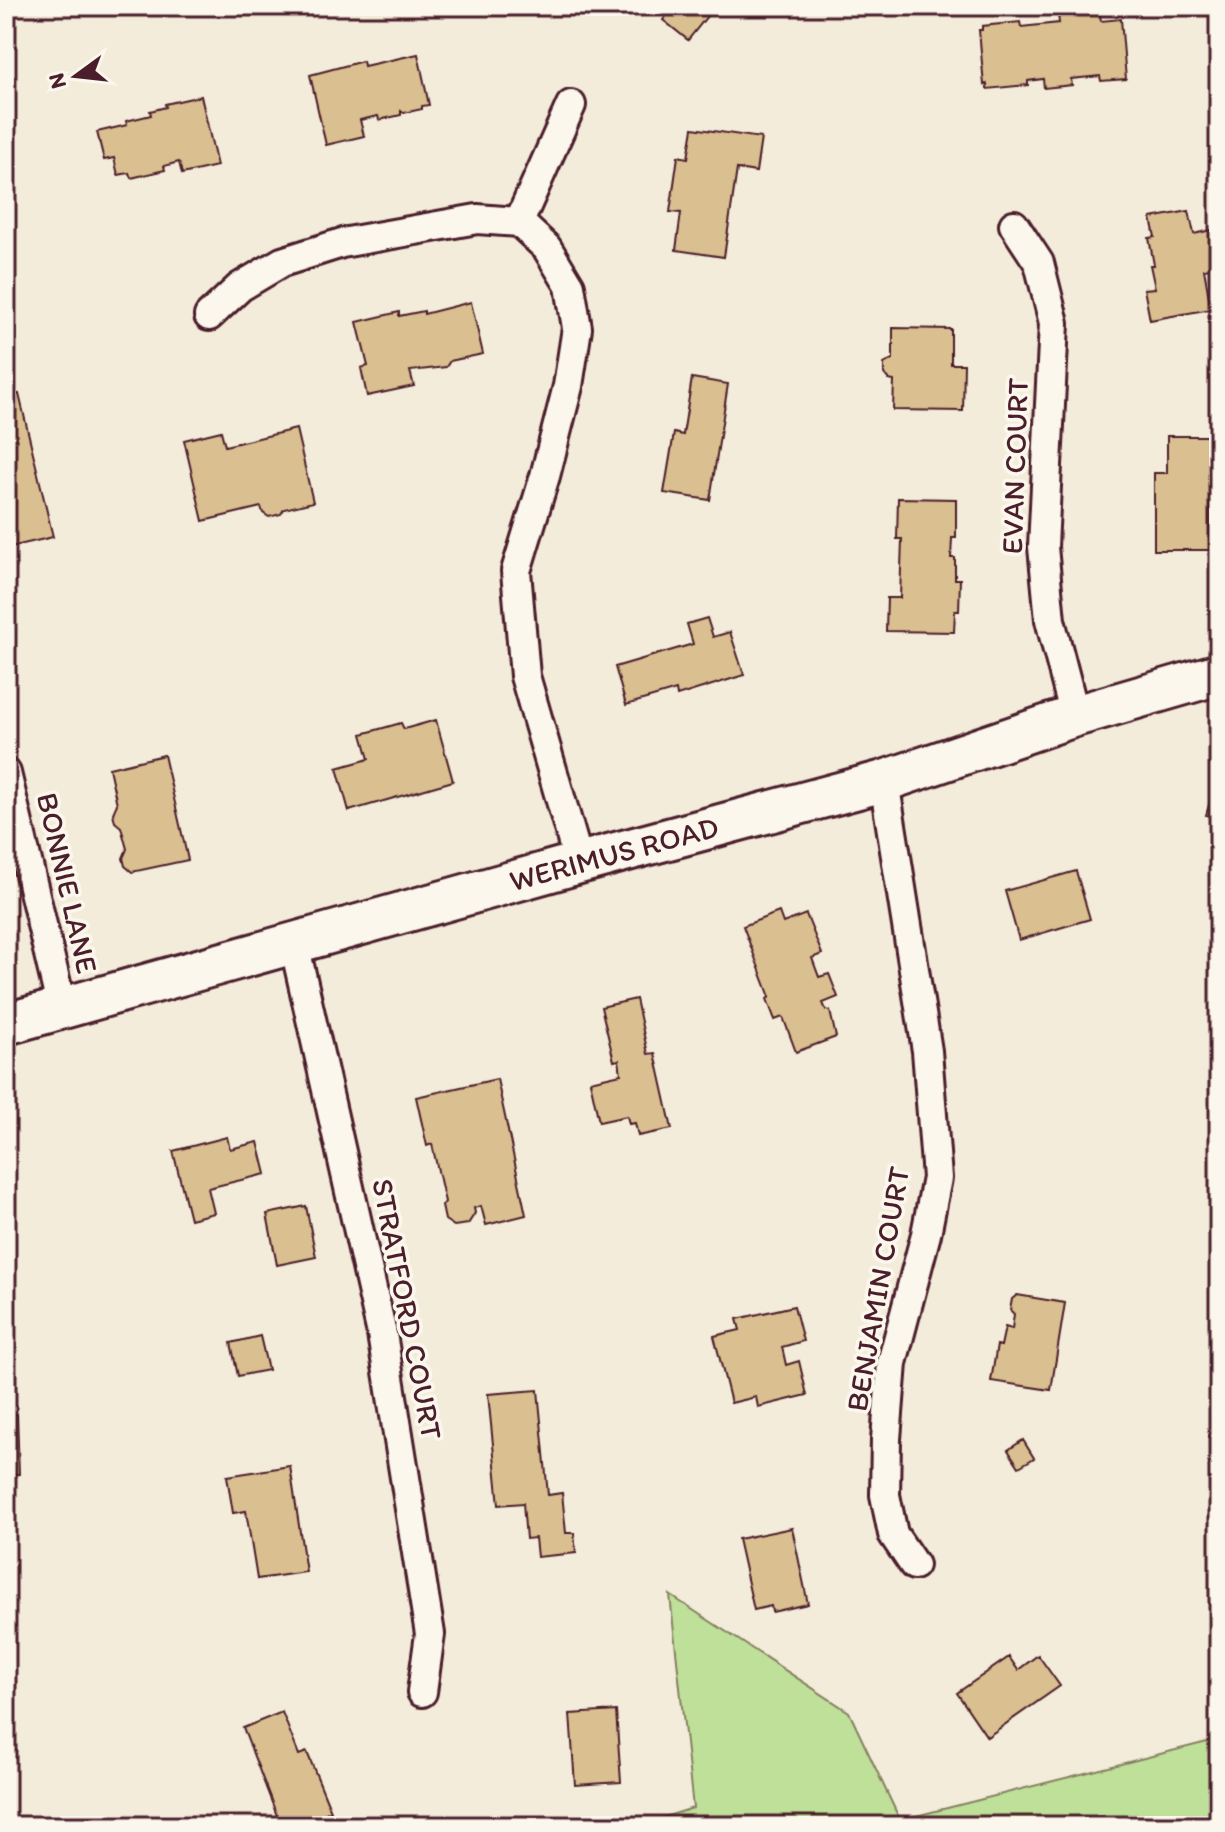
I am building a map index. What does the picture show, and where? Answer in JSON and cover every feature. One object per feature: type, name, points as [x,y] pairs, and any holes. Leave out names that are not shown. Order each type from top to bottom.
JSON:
[{"type":"main road","name":"WERIMUS ROAD","points":[[6,1024],[884,781],[1075,716],[1219,674]]},
{"type":"street","points":[[519,222],[571,105]]},
{"type":"street","points":[[209,316],[240,287],[282,262],[342,243],[477,219],[519,222],[547,248],[570,286],[577,328],[568,386],[553,446],[516,571],[525,676],[579,863]]},
{"type":"street","name":"EVAN COURT","points":[[1014,225],[1039,263],[1054,323],[1043,547],[1050,620],[1075,716]]},
{"type":"street","name":"BONNIE LANE","points":[[6,773],[62,1009]]},
{"type":"street","name":"BENJAMIN COURT","points":[[884,781],[927,1051],[937,1178],[926,1234],[892,1363],[886,1439],[885,1495],[893,1534],[914,1565]]},
{"type":"street","name":"STRATFORD COURT","points":[[294,943],[382,1334],[430,1634],[422,1692]]},
{"type":"green space","points":[[670,1595],[849,1712],[900,1820],[1219,1739],[1219,1826],[636,1826],[693,1808]]},
{"type":"building","points":[[672,6],[715,6],[688,40],[663,20]]},
{"type":"building","points":[[1099,10],[1101,21],[1121,19],[1126,79],[1101,81],[1100,76],[1071,79],[1072,85],[1044,88],[1043,79],[1028,81],[1028,85],[987,89],[987,84],[984,85],[979,30],[982,26],[1020,22],[1021,27],[1059,23],[1058,14]]},
{"type":"building","points":[[418,54],[429,105],[379,120],[378,116],[360,120],[364,136],[326,145],[310,75],[363,61],[364,66]]},
{"type":"building","points":[[201,96],[217,166],[182,174],[179,162],[164,166],[165,170],[131,178],[129,173],[118,175],[114,158],[104,160],[97,132],[127,125],[126,121],[151,115],[150,111],[166,107],[165,104]]},
{"type":"building","points":[[693,128],[761,138],[756,172],[737,169],[724,257],[676,250],[681,213],[670,212],[678,156],[688,158]]},
{"type":"building","points":[[1189,211],[1194,234],[1211,230],[1217,267],[1204,269],[1211,309],[1150,320],[1144,289],[1155,288],[1150,265],[1154,265],[1149,238],[1155,237],[1151,218]]},
{"type":"building","points":[[471,302],[483,354],[450,361],[446,367],[410,371],[414,386],[367,396],[361,368],[368,366],[357,322],[399,312],[399,316],[424,311],[424,314]]},
{"type":"building","points":[[893,328],[951,329],[951,364],[964,364],[963,411],[893,410],[894,381],[884,374],[884,364],[893,359]]},
{"type":"building","points":[[692,378],[728,384],[710,500],[664,493],[674,433],[683,435]]},
{"type":"building","points":[[19,394],[53,537],[6,548],[6,397]]},
{"type":"building","points":[[296,429],[313,502],[284,509],[281,514],[269,517],[261,507],[203,521],[184,440],[221,431],[225,446]]},
{"type":"building","points":[[1167,436],[1210,436],[1210,550],[1154,550],[1154,473],[1167,473]]},
{"type":"building","points":[[898,498],[956,499],[956,538],[952,538],[951,558],[955,558],[955,579],[960,579],[959,611],[955,611],[954,632],[886,631],[887,598],[900,598],[902,539],[897,539]]},
{"type":"building","points":[[707,618],[713,637],[730,632],[744,675],[677,696],[676,690],[626,705],[615,667],[693,644],[687,624]]},
{"type":"building","points":[[436,720],[453,781],[349,811],[337,768],[369,759],[362,734],[401,723],[404,729]]},
{"type":"building","points":[[164,755],[188,860],[132,872],[125,866],[123,858],[127,849],[113,813],[117,804],[109,768]]},
{"type":"building","points":[[1217,779],[1219,829],[1212,827],[1216,818],[1206,815]]},
{"type":"building","points":[[1076,871],[1090,919],[1019,940],[1005,891]]},
{"type":"building","points":[[779,912],[783,923],[806,914],[822,954],[812,958],[819,977],[829,974],[838,997],[823,1003],[830,1011],[836,1037],[796,1052],[783,1017],[775,1020],[767,999],[770,997],[743,926]]},
{"type":"building","points":[[636,999],[648,1054],[655,1053],[672,1129],[638,1136],[635,1123],[629,1124],[627,1116],[599,1122],[590,1081],[621,1074],[619,1060],[614,1061],[601,1007]]},
{"type":"building","points":[[497,1079],[526,1215],[486,1225],[481,1206],[474,1208],[475,1213],[468,1224],[454,1226],[445,1220],[442,1206],[445,1202],[432,1144],[427,1146],[416,1097]]},
{"type":"building","points":[[227,1137],[230,1149],[258,1142],[266,1174],[208,1188],[214,1213],[190,1219],[173,1151]]},
{"type":"building","points":[[306,1206],[316,1257],[277,1265],[267,1214]]},
{"type":"building","points":[[1017,1295],[1065,1303],[1051,1390],[991,1381],[997,1345],[1001,1346],[1005,1327],[1012,1329],[1014,1314],[1010,1310],[1012,1299]]},
{"type":"building","points":[[794,1306],[803,1341],[782,1347],[786,1365],[799,1361],[807,1395],[758,1407],[756,1397],[731,1403],[714,1336],[740,1330],[737,1319]]},
{"type":"building","points":[[260,1336],[268,1370],[238,1376],[231,1343]]},
{"type":"building","points":[[538,1390],[548,1495],[562,1493],[566,1533],[574,1533],[576,1553],[537,1557],[535,1538],[526,1539],[523,1503],[499,1505],[488,1394]]},
{"type":"building","points":[[17,1414],[19,1474],[6,1474],[6,1415]]},
{"type":"building","points":[[1023,1440],[1034,1458],[1019,1467],[1008,1450]]},
{"type":"building","points":[[290,1466],[306,1572],[257,1579],[246,1511],[233,1513],[227,1476]]},
{"type":"building","points":[[792,1528],[808,1604],[772,1612],[771,1606],[754,1610],[738,1539]]},
{"type":"building","points":[[1038,1655],[1060,1686],[987,1737],[957,1693],[1009,1657],[1018,1670]]},
{"type":"building","points":[[616,1711],[621,1782],[575,1785],[570,1714]]},
{"type":"building","points":[[282,1712],[299,1755],[307,1752],[331,1811],[293,1826],[281,1826],[243,1728]]}]
